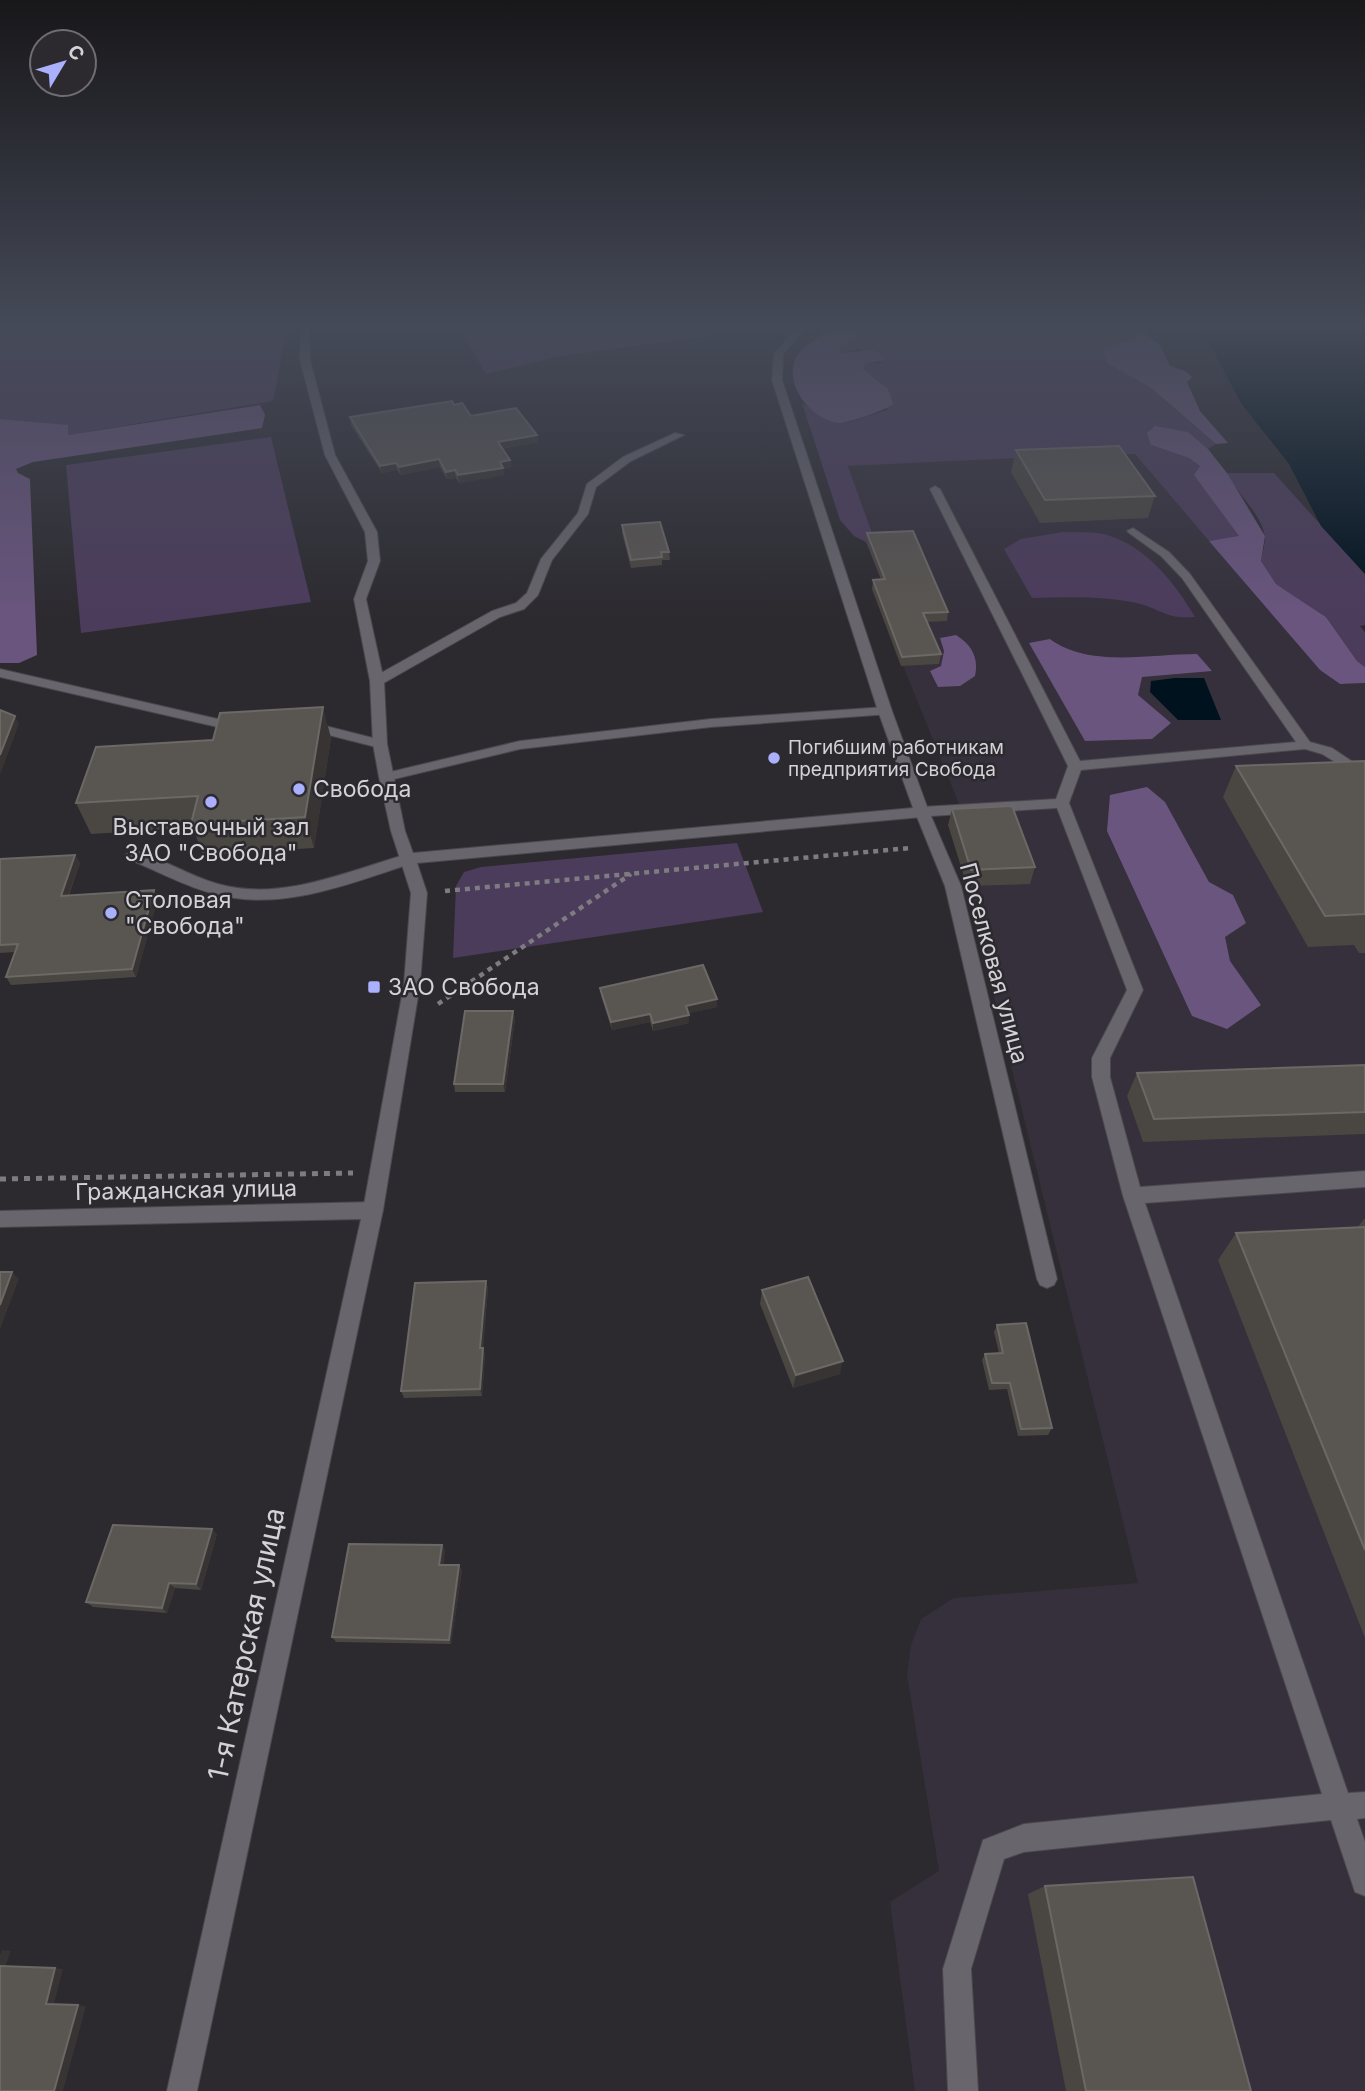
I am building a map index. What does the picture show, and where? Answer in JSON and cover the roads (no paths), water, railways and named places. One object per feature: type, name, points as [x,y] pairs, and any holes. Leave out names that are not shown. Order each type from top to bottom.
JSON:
[{"type":"street","points":[[321,422],[330,455],[371,532],[374,561],[360,599],[377,681],[380,744],[386,777],[398,831],[419,893],[412,984],[373,1210]]},
{"type":"street","name":"Поселковая улица","points":[[791,422],[885,711],[953,886],[1047,1279]]},
{"type":"street","points":[[377,681],[496,614],[520,606],[532,595],[547,559],[583,514],[591,486],[627,458],[679,435]]},
{"type":"street","points":[[935,489],[1075,766],[1062,803],[1135,990],[1101,1058],[1101,1077],[1133,1196],[1352,1806],[1365,1882]]},
{"type":"street","points":[[1133,531],[1164,554],[1186,576],[1305,745]]},
{"type":"street","points":[[0,673],[222,724],[249,724]]},
{"type":"street","points":[[386,777],[520,745],[711,723],[885,711]]},
{"type":"street","points":[[289,724],[316,725],[380,744]]},
{"type":"street","points":[[1075,766],[1305,745],[1327,751],[1365,776]]},
{"type":"street","points":[[134,855],[214,889],[238,894],[327,884],[408,859],[922,812],[1062,803]]},
{"type":"street","points":[[1133,1196],[1365,1179]]},
{"type":"street","name":"Гражданская улица","points":[[0,1219],[373,1210]]},
{"type":"street","name":"1-я Катерская улица","points":[[182,2091],[373,1210]]},
{"type":"street","points":[[963,2091],[957,1969],[993,1850],[1024,1838],[1292,1808],[1352,1806]]},
{"type":"water","points":[[1256,422],[1365,422],[1365,574],[1321,526],[1289,464]]},
{"type":"water","points":[[1204,678],[1221,720],[1178,720],[1150,692],[1151,681]]},
{"type":"place","name":"Погибшим работникам предприятия Свобода","points":[[774,758]]},
{"type":"place","name":"Свобода","points":[[299,789]]},
{"type":"place","name":"Выставочный зал ЗАО \"Свобода\"","points":[[211,802]]},
{"type":"place","name":"Столовая \"Свобода\"","points":[[111,913]]},
{"type":"place","name":"ЗАО Свобода","points":[[374,987]]}]
